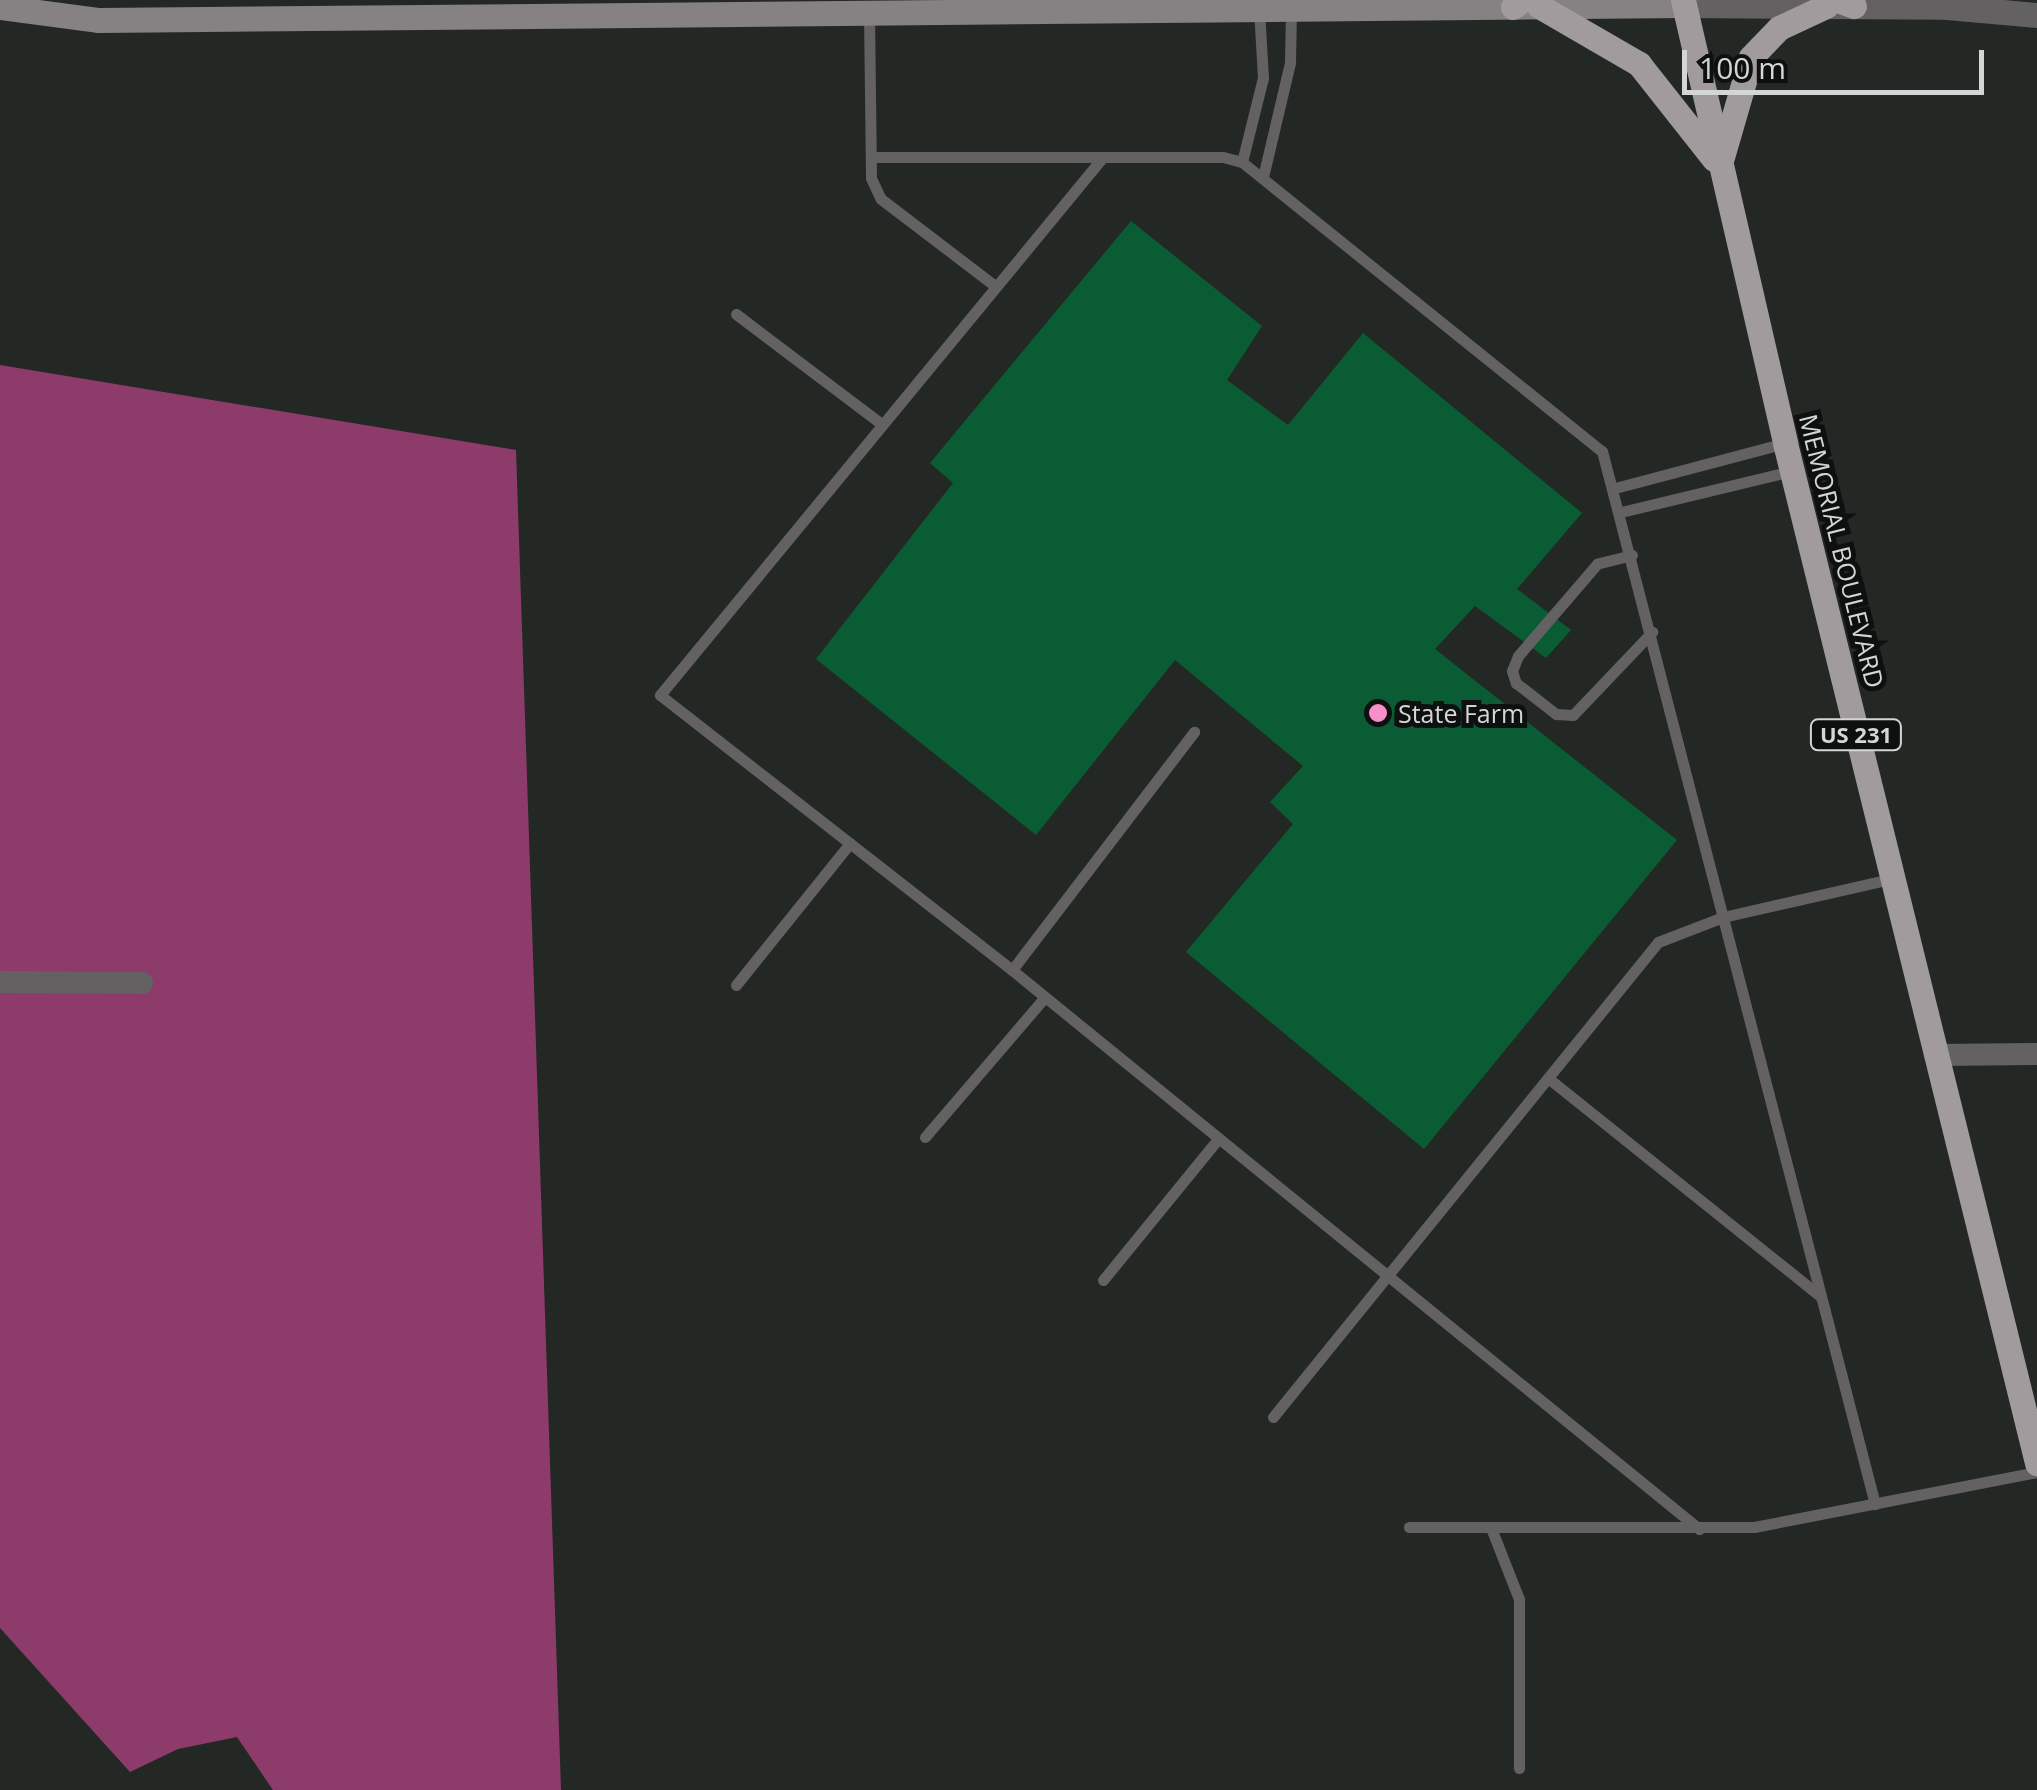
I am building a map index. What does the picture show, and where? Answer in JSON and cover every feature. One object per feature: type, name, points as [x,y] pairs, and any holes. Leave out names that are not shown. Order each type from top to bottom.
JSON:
[{"type":"main road","points":[[0,7],[99,20],[169,10],[571,8],[869,13],[1223,5],[1291,9],[1684,2]]},
{"type":"main road","name":"MEMORIAL BOULEVARD","points":[[1684,2],[1784,443],[2035,1449]]},
{"type":"main road","points":[[1525,4],[1639,64],[1720,167]]},
{"type":"main road","points":[[1720,167],[1751,57],[1780,28],[1839,4]]},
{"type":"street","points":[[1684,2],[1958,4],[2037,15]]},
{"type":"street","points":[[0,982],[142,982]]},
{"type":"street","points":[[1935,1055],[2037,1054]]},
{"type":"lane","points":[[1242,162],[1264,78],[1259,9]]},
{"type":"lane","points":[[1263,176],[1290,63],[1291,9]]},
{"type":"lane","points":[[869,13],[871,178],[881,199],[994,284]]},
{"type":"lane","points":[[873,157],[1223,156],[1242,162],[1602,451],[1622,512],[1876,1504]]},
{"type":"lane","points":[[1103,157],[994,284],[660,696],[1012,970],[1385,1279],[1700,1529]]},
{"type":"lane","points":[[736,314],[880,423]]},
{"type":"lane","points":[[1615,488],[1784,443]]},
{"type":"lane","points":[[1622,512],[1792,470]]},
{"type":"lane","points":[[1632,555],[1597,564],[1518,656],[1512,671],[1516,683],[1556,714],[1573,714],[1652,632]]},
{"type":"lane","points":[[1012,970],[1194,732]]},
{"type":"lane","points":[[736,985],[850,843]]},
{"type":"lane","points":[[1273,1417],[1658,942],[1723,917],[1890,879]]},
{"type":"lane","points":[[924,1137],[1045,997]]},
{"type":"lane","points":[[1548,1078],[1822,1298]]},
{"type":"lane","points":[[1103,1280],[1217,1140]]},
{"type":"lane","points":[[1409,1527],[1754,1527],[2037,1472]]},
{"type":"lane","points":[[1491,1528],[1519,1600],[1519,1768]]},
{"type":"shaded area","points":[[0,365],[516,450],[561,1790],[273,1790],[237,1737],[178,1749],[130,1772],[0,1628]]},
{"type":"building","name":"State Farm","points":[[1131,221],[1262,326],[1227,380],[1288,425],[1363,333],[1582,513],[1517,589],[1571,630],[1546,658],[1475,606],[1435,649],[1677,840],[1424,1149],[1186,952],[1293,824],[1270,802],[1303,766],[1175,660],[1036,835],[816,659],[953,483],[930,463]]},
{"type":"place","name":"State Farm","points":[[1378,713]]}]
